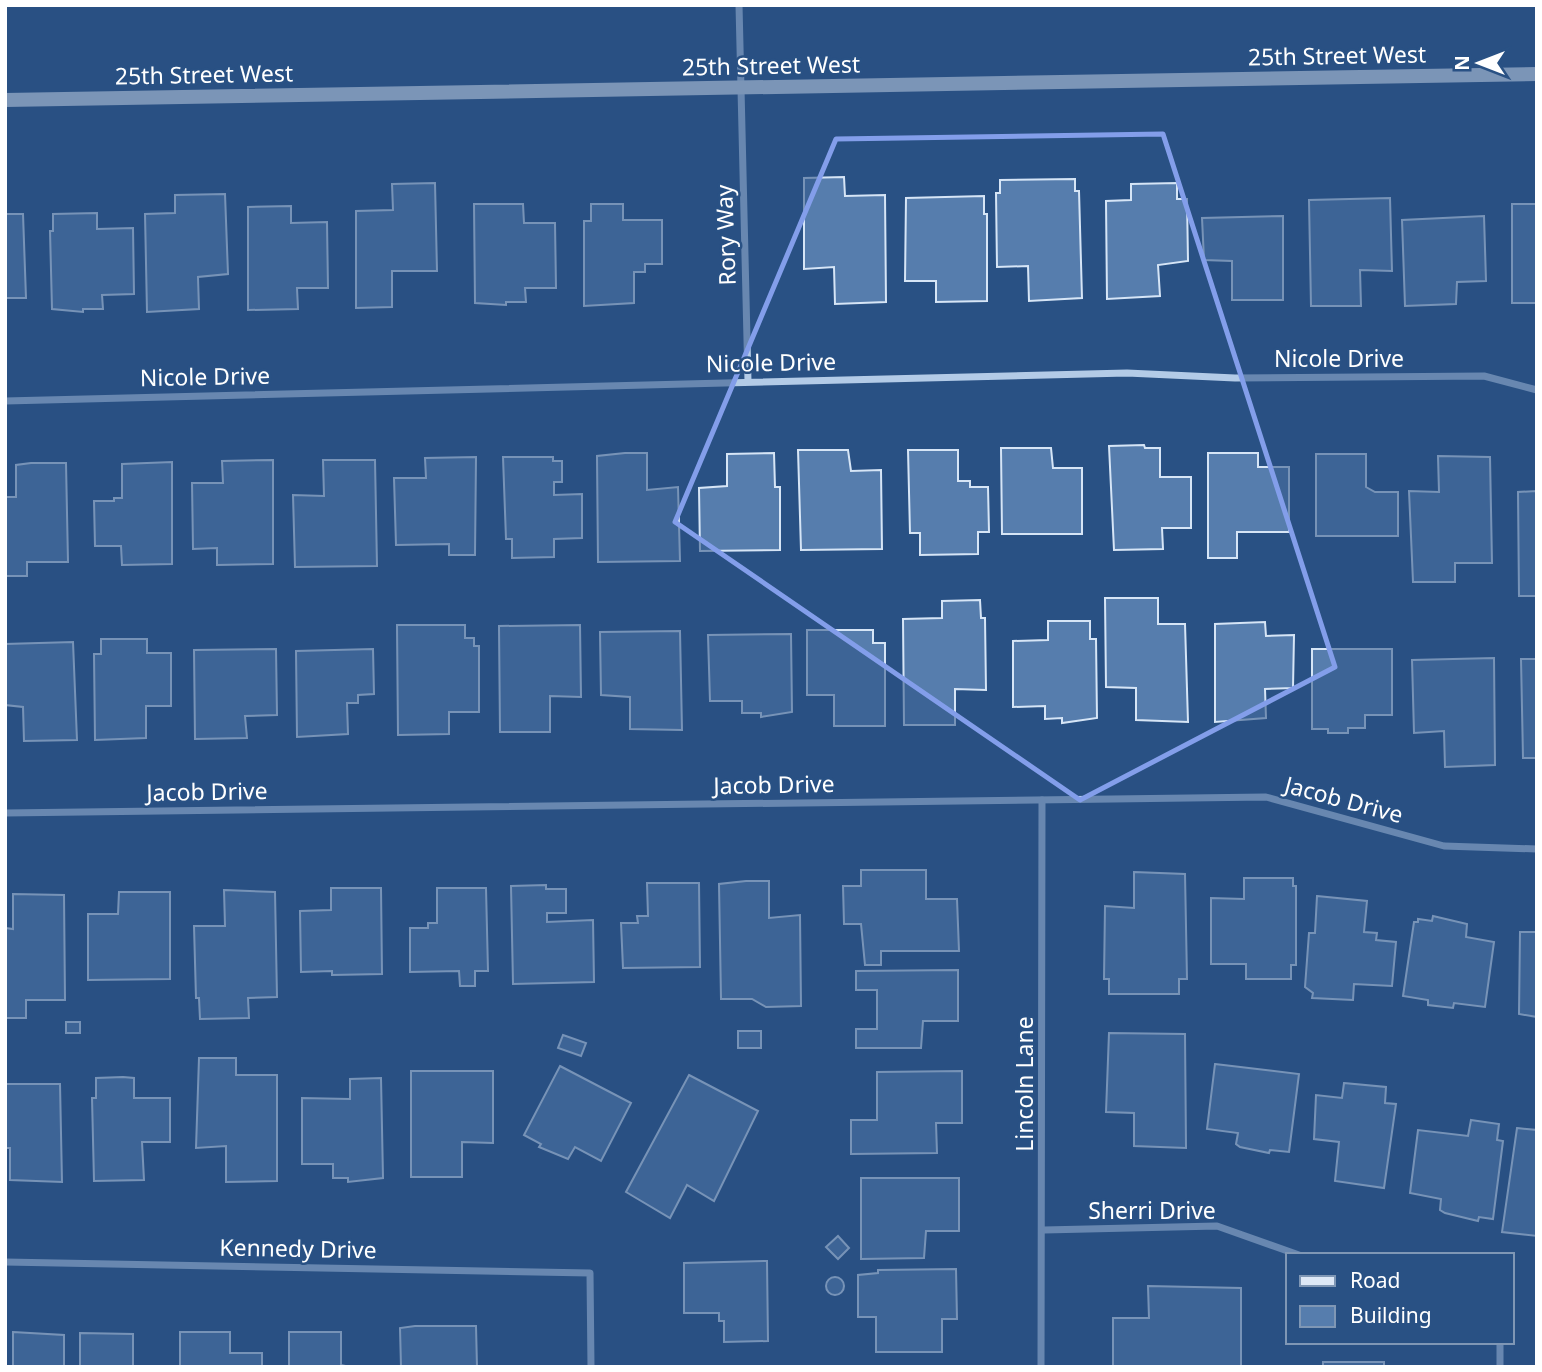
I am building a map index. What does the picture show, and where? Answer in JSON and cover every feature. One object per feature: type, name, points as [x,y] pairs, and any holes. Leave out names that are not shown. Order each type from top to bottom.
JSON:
[{"type":"main road","name":"25th Street West","points":[[5,100],[1537,74]]},
{"type":"street","name":"Rory Way","points":[[740,5],[748,381]]},
{"type":"street","name":"Nicole Drive","points":[[5,401],[1127,373],[1235,378],[1484,376],[1537,390]]},
{"type":"street","name":"Jacob Drive","points":[[5,813],[1266,797],[1444,846],[1537,849]]},
{"type":"street","name":"Lincoln Lane","points":[[1041,1367],[1044,1230],[1042,800]]},
{"type":"street","name":"Sherri Drive","points":[[1044,1230],[1217,1226],[1292,1253]]},
{"type":"street","name":"Kennedy Drive","points":[[5,1262],[590,1273],[590,1367]]},
{"type":"street","points":[[1500,1344],[1500,1367]]},
{"type":"highlighted area","points":[[1163,134],[1335,667],[1080,800],[675,522],[836,139]]},
{"type":"building","points":[[844,177],[845,196],[885,195],[886,302],[835,304],[834,267],[804,269],[804,178]]},
{"type":"building","points":[[1075,179],[1075,191],[1079,191],[1082,298],[1029,301],[1028,266],[997,267],[996,193],[1000,193],[1000,180]]},
{"type":"building","points":[[435,183],[437,271],[392,271],[392,307],[356,308],[356,211],[393,210],[392,184]]},
{"type":"building","points":[[1177,183],[1177,199],[1187,199],[1188,261],[1158,265],[1160,296],[1107,299],[1106,201],[1131,200],[1131,184]]},
{"type":"building","points":[[225,194],[228,274],[198,277],[199,309],[147,312],[145,214],[175,213],[175,195]]},
{"type":"building","points":[[984,196],[984,214],[987,214],[987,301],[936,302],[936,281],[905,281],[906,198]]},
{"type":"building","points":[[1390,198],[1392,271],[1360,270],[1361,306],[1311,306],[1309,200]]},
{"type":"building","points":[[474,204],[523,204],[524,223],[555,223],[556,288],[525,288],[526,302],[506,302],[506,305],[475,303]]},
{"type":"building","points":[[591,204],[623,204],[623,220],[662,220],[662,264],[645,264],[645,272],[634,272],[634,303],[584,306],[584,221],[591,221]]},
{"type":"building","points":[[1512,204],[1537,204],[1537,303],[1512,303]]},
{"type":"building","points":[[291,206],[291,223],[327,222],[328,288],[297,288],[298,309],[248,310],[248,207]]},
{"type":"building","points":[[97,213],[97,229],[133,228],[134,294],[102,295],[103,309],[83,309],[83,312],[52,309],[50,231],[53,231],[53,214]]},
{"type":"building","points":[[5,214],[23,214],[26,298],[5,298]]},
{"type":"building","points":[[1283,216],[1283,300],[1232,300],[1232,261],[1204,260],[1202,218]]},
{"type":"building","points":[[1484,216],[1486,281],[1457,282],[1456,304],[1405,306],[1402,220]]},
{"type":"building","points":[[1144,445],[1145,448],[1160,448],[1160,477],[1191,477],[1191,528],[1162,528],[1163,549],[1114,550],[1109,446]]},
{"type":"building","points":[[1001,448],[1051,448],[1053,468],[1082,468],[1082,534],[1002,534]]},
{"type":"building","points":[[798,450],[848,450],[851,471],[881,470],[882,549],[801,550]]},
{"type":"building","points":[[908,450],[958,450],[958,481],[970,481],[970,487],[988,487],[989,532],[978,532],[978,554],[920,555],[920,533],[910,533]]},
{"type":"building","points":[[647,453],[647,490],[678,487],[680,561],[598,562],[597,456]]},
{"type":"building","points":[[774,453],[775,487],[780,487],[780,550],[700,551],[699,488],[727,486],[727,454]]},
{"type":"building","points":[[1208,453],[1258,453],[1258,467],[1289,467],[1289,532],[1237,532],[1237,558],[1208,558]]},
{"type":"building","points":[[1316,454],[1366,454],[1366,487],[1375,492],[1398,492],[1398,536],[1316,536]]},
{"type":"building","points":[[1438,456],[1490,457],[1492,563],[1455,563],[1455,582],[1413,582],[1409,491],[1439,492]]},
{"type":"building","points":[[476,457],[475,555],[449,555],[449,544],[396,545],[394,478],[426,478],[425,458]]},
{"type":"building","points":[[503,457],[553,457],[553,461],[562,461],[562,482],[554,482],[554,495],[582,494],[582,538],[554,539],[554,557],[512,558],[512,539],[506,539]]},
{"type":"building","points":[[273,460],[273,564],[217,565],[217,548],[193,549],[192,483],[223,483],[222,461]]},
{"type":"building","points":[[323,460],[375,460],[377,566],[295,567],[293,495],[324,496]]},
{"type":"building","points":[[172,462],[172,564],[122,565],[121,546],[95,546],[94,501],[114,501],[114,498],[122,498],[122,464]]},
{"type":"building","points":[[66,463],[68,562],[27,562],[27,576],[5,576],[5,497],[16,497],[16,465]]},
{"type":"building","points":[[1537,491],[1537,596],[1519,596],[1518,492]]},
{"type":"building","points":[[1105,598],[1158,598],[1158,624],[1185,624],[1188,722],[1136,720],[1136,688],[1106,687]]},
{"type":"building","points":[[980,600],[981,618],[985,618],[986,690],[955,689],[955,725],[904,725],[903,619],[942,618],[942,601]]},
{"type":"building","points":[[1048,621],[1090,621],[1090,639],[1096,639],[1097,718],[1062,723],[1062,718],[1045,719],[1045,706],[1013,707],[1013,641],[1048,640]]},
{"type":"building","points":[[1265,622],[1266,636],[1294,635],[1293,688],[1265,689],[1266,718],[1215,722],[1215,624]]},
{"type":"building","points":[[397,625],[465,625],[465,638],[474,638],[474,646],[479,646],[479,712],[449,712],[449,734],[398,735]]},
{"type":"building","points":[[580,625],[581,697],[550,696],[550,732],[500,732],[499,626]]},
{"type":"building","points":[[807,630],[873,630],[873,643],[885,643],[885,726],[834,726],[834,695],[807,695]]},
{"type":"building","points":[[680,631],[682,730],[630,729],[630,697],[601,695],[600,632]]},
{"type":"building","points":[[791,634],[792,712],[761,717],[761,713],[742,713],[742,701],[710,701],[708,635]]},
{"type":"building","points":[[101,639],[147,639],[147,653],[171,653],[171,706],[146,706],[146,738],[95,740],[94,654],[101,654]]},
{"type":"building","points":[[73,642],[77,740],[24,741],[23,707],[5,705],[5,644]]},
{"type":"building","points":[[276,649],[277,715],[245,716],[247,738],[195,739],[194,650]]},
{"type":"building","points":[[373,649],[374,694],[358,695],[358,703],[347,703],[348,734],[297,737],[296,651]]},
{"type":"building","points":[[1312,649],[1392,649],[1392,715],[1365,715],[1365,728],[1348,728],[1348,733],[1328,733],[1328,729],[1312,729]]},
{"type":"building","points":[[1494,658],[1495,765],[1445,767],[1444,731],[1414,733],[1412,660]]},
{"type":"building","points":[[1521,659],[1537,659],[1537,758],[1523,758]]},
{"type":"building","points":[[861,870],[926,870],[926,899],[957,899],[959,951],[881,951],[881,965],[865,965],[861,924],[844,924],[843,886],[861,886]]},
{"type":"building","points":[[1134,872],[1185,874],[1187,979],[1179,979],[1179,994],[1109,994],[1109,979],[1104,979],[1105,906],[1134,908]]},
{"type":"building","points":[[1244,878],[1293,878],[1293,886],[1296,886],[1296,965],[1291,965],[1291,979],[1246,979],[1246,964],[1211,964],[1211,898],[1244,899]]},
{"type":"building","points":[[769,881],[769,918],[800,915],[801,1006],[766,1007],[752,999],[721,999],[719,884]]},
{"type":"building","points":[[647,883],[699,883],[700,967],[623,968],[621,923],[638,923],[637,916],[648,916]]},
{"type":"building","points":[[546,885],[546,889],[566,889],[566,913],[547,913],[547,922],[593,920],[594,982],[513,984],[511,886]]},
{"type":"building","points":[[331,888],[381,888],[382,974],[332,975],[332,971],[301,972],[300,911],[331,910]]},
{"type":"building","points":[[437,888],[486,888],[488,971],[475,971],[475,986],[460,986],[459,971],[410,972],[410,928],[428,928],[428,923],[437,923]]},
{"type":"building","points":[[224,890],[275,892],[277,997],[248,998],[249,1018],[200,1019],[199,998],[196,998],[194,926],[225,926]]},
{"type":"building","points":[[119,892],[170,892],[170,979],[88,980],[88,914],[118,914]]},
{"type":"building","points":[[13,894],[64,895],[65,1000],[26,1000],[26,1018],[5,1018],[5,928],[13,929]]},
{"type":"building","points":[[1317,896],[1367,901],[1364,932],[1377,933],[1376,940],[1396,942],[1392,986],[1354,984],[1353,1000],[1312,998],[1313,993],[1305,987],[1309,933],[1315,933]]},
{"type":"building","points":[[1433,916],[1467,924],[1466,937],[1494,942],[1485,1007],[1454,1003],[1453,1008],[1428,1005],[1428,1000],[1403,996],[1414,922],[1418,922],[1418,919],[1432,921]]},
{"type":"building","points":[[1520,932],[1537,932],[1537,1017],[1519,1014]]},
{"type":"building","points":[[958,970],[958,1021],[923,1021],[921,1048],[856,1048],[856,1029],[877,1029],[877,990],[856,990],[856,971]]},
{"type":"building","points":[[66,1022],[80,1022],[80,1033],[66,1033]]},
{"type":"building","points":[[738,1031],[761,1031],[761,1048],[738,1048]]},
{"type":"building","points":[[1109,1033],[1185,1034],[1186,1148],[1134,1146],[1134,1113],[1106,1112]]},
{"type":"building","points":[[563,1035],[586,1043],[581,1056],[558,1048]]},
{"type":"building","points":[[199,1058],[236,1058],[236,1075],[277,1075],[277,1181],[226,1182],[226,1146],[196,1148]]},
{"type":"building","points":[[1215,1064],[1299,1074],[1289,1152],[1270,1150],[1269,1153],[1240,1147],[1236,1144],[1238,1133],[1207,1129]]},
{"type":"building","points":[[560,1066],[631,1103],[601,1161],[575,1147],[568,1159],[539,1147],[541,1144],[524,1135]]},
{"type":"building","points":[[411,1071],[493,1071],[493,1143],[462,1142],[462,1177],[411,1177]]},
{"type":"building","points":[[962,1071],[962,1123],[936,1123],[937,1153],[851,1154],[851,1120],[877,1120],[877,1072]]},
{"type":"building","points":[[689,1075],[758,1111],[714,1201],[687,1185],[670,1218],[626,1192]]},
{"type":"building","points":[[96,1078],[134,1078],[134,1098],[170,1098],[170,1142],[142,1142],[144,1180],[94,1181],[92,1098],[96,1098]]},
{"type":"building","points":[[381,1078],[383,1178],[348,1182],[348,1178],[333,1178],[333,1164],[302,1164],[302,1098],[350,1099],[350,1079]]},
{"type":"building","points":[[1344,1083],[1386,1087],[1385,1103],[1396,1104],[1384,1188],[1335,1181],[1339,1142],[1314,1139],[1316,1095],[1342,1098]]},
{"type":"building","points":[[5,1084],[60,1084],[62,1182],[10,1180],[10,1148],[5,1148]]},
{"type":"building","points":[[1471,1120],[1499,1124],[1497,1140],[1503,1141],[1493,1219],[1479,1217],[1478,1221],[1445,1213],[1440,1210],[1441,1199],[1410,1193],[1418,1130],[1468,1136]]},
{"type":"building","points":[[1517,1128],[1537,1130],[1537,1236],[1502,1232]]},
{"type":"building","points":[[861,1178],[959,1178],[959,1231],[926,1231],[924,1258],[861,1259]]},
{"type":"building","points":[[838,1236],[849,1248],[838,1259],[826,1247]]},
{"type":"building","points":[[767,1261],[768,1341],[724,1342],[724,1321],[719,1321],[719,1313],[684,1313],[684,1263]]},
{"type":"building","points":[[956,1269],[957,1319],[942,1319],[942,1352],[876,1352],[876,1317],[858,1317],[858,1275],[878,1273],[878,1270]]},
{"type":"building","points":[[831,1277],[839,1277],[844,1286],[842,1293],[831,1295],[826,1290],[826,1282]]},
{"type":"building","points":[[1148,1286],[1241,1288],[1241,1366],[1113,1367],[1113,1318],[1149,1318]]},
{"type":"building","points":[[476,1326],[477,1367],[401,1367],[400,1328]]},
{"type":"building","points":[[13,1332],[64,1335],[64,1367],[13,1367]]},
{"type":"building","points":[[180,1332],[230,1332],[230,1353],[262,1353],[262,1367],[180,1367]]},
{"type":"building","points":[[289,1332],[341,1332],[341,1365],[350,1367],[289,1367]]},
{"type":"building","points":[[80,1333],[133,1334],[133,1366],[148,1367],[80,1367]]},
{"type":"building","points":[[1323,1362],[1384,1362],[1384,1367],[1323,1367]]}]
